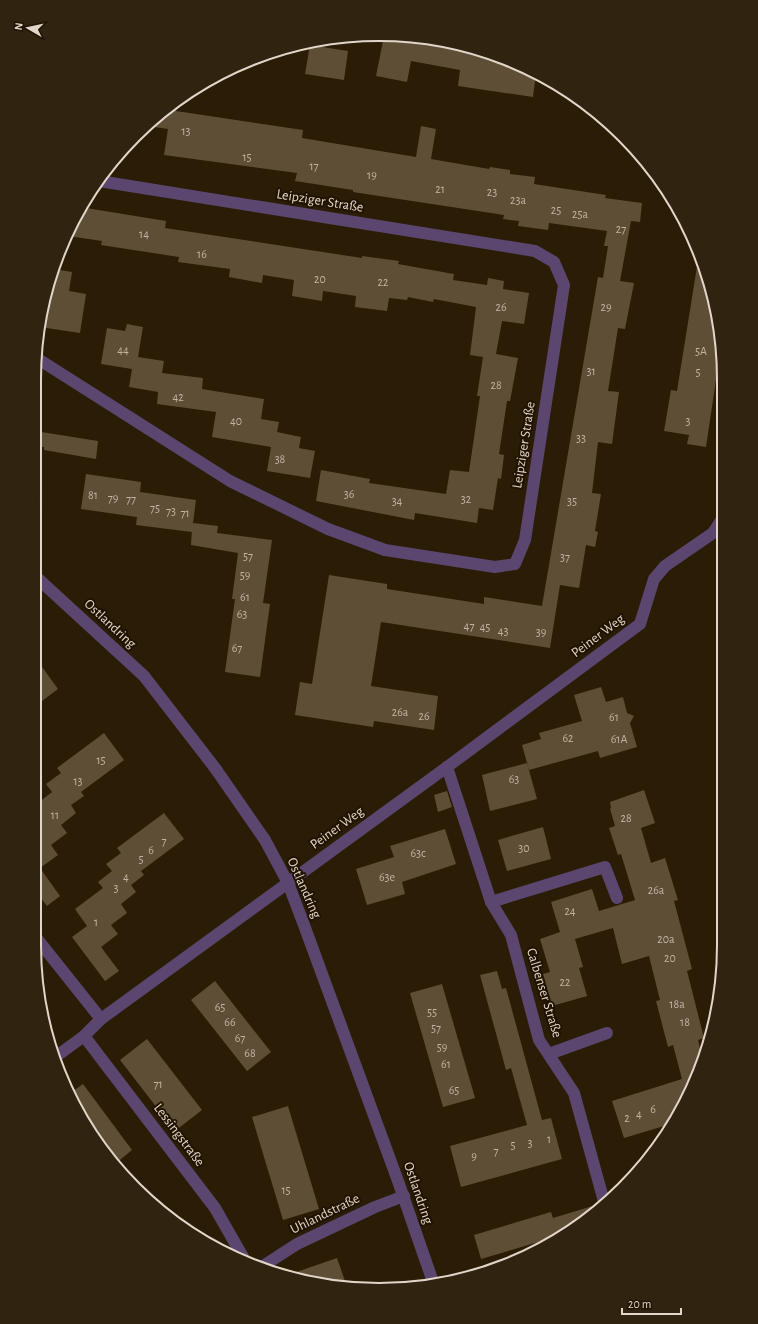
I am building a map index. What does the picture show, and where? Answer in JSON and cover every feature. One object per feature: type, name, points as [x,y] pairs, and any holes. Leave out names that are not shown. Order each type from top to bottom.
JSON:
[{"type":"street","name":"Leipziger Straße","points":[[42,361],[230,481],[328,529],[385,550],[495,567],[515,564],[525,540],[564,285],[554,262],[535,251],[105,182]]},
{"type":"street","name":"Peiner Weg","points":[[59,1054],[84,1036],[101,1019],[448,767],[640,624],[654,579],[665,566],[713,533],[717,527]]},
{"type":"street","name":"Ostlandring","points":[[41,582],[144,676],[215,768],[265,840],[288,883],[404,1196],[431,1279]]},
{"type":"street","name":"Calbenser Straße","points":[[448,767],[491,902],[511,936],[539,1040],[574,1092],[603,1198]]},
{"type":"street","points":[[491,902],[605,867],[617,898]]},
{"type":"street","points":[[41,944],[101,1019]]},
{"type":"street","points":[[549,1054],[607,1033]]},
{"type":"street","name":"Lessingstraße","points":[[84,1036],[215,1208],[241,1253]]},
{"type":"street","name":"Uhlandstraße","points":[[267,1264],[297,1244],[375,1207],[404,1196]]},
{"type":"building","points":[[383,41],[445,47],[488,59],[535,80],[533,97],[458,86],[460,70],[411,61],[407,82],[376,76]]},
{"type":"building","points":[[318,46],[348,51],[344,80],[305,74],[309,48]]},
{"type":"building","points":[[176,109],[176,111],[303,130],[302,138],[416,157],[421,126],[436,129],[431,159],[489,169],[490,167],[510,170],[510,174],[535,177],[534,184],[606,195],[605,198],[642,203],[640,222],[631,221],[620,281],[634,283],[625,329],[618,328],[608,391],[619,392],[612,444],[598,442],[592,493],[601,494],[595,531],[598,532],[595,547],[586,545],[579,588],[560,585],[550,648],[381,622],[371,686],[438,696],[434,730],[374,721],[373,727],[295,715],[300,682],[312,684],[329,575],[387,584],[387,589],[484,604],[484,597],[542,606],[598,277],[603,278],[608,246],[604,246],[607,231],[549,223],[548,230],[518,226],[519,221],[503,219],[504,215],[353,192],[353,190],[295,181],[297,173],[164,155],[168,129],[154,127]]},
{"type":"building","points":[[87,208],[166,221],[165,228],[362,258],[362,256],[399,261],[398,264],[454,274],[453,280],[487,285],[488,278],[504,281],[503,289],[529,293],[524,324],[502,321],[496,354],[518,358],[510,401],[507,401],[499,454],[504,455],[501,479],[498,478],[493,510],[479,508],[477,523],[415,513],[414,520],[316,501],[321,470],[370,479],[369,483],[446,494],[450,470],[469,472],[480,396],[477,396],[483,357],[470,355],[476,307],[434,299],[433,302],[408,297],[407,300],[389,298],[387,311],[355,307],[356,296],[323,291],[322,301],[292,296],[294,280],[263,275],[262,283],[229,277],[230,269],[178,262],[179,257],[101,245],[102,241],[73,237]]},
{"type":"building","points":[[697,265],[711,313],[716,357],[717,374],[706,447],[687,444],[689,435],[664,431],[671,390],[677,391]]},
{"type":"building","points":[[59,270],[72,272],[69,291],[86,294],[80,333],[45,328],[47,313]]},
{"type":"building","points":[[127,324],[143,327],[138,357],[164,361],[162,373],[203,378],[202,389],[264,399],[261,419],[279,422],[277,432],[301,437],[299,448],[315,451],[310,478],[267,471],[271,447],[212,437],[216,412],[157,404],[158,392],[129,387],[132,369],[101,364],[107,328],[125,331]]},
{"type":"building","points":[[41,432],[98,441],[96,459],[44,450],[44,447],[41,447]]},
{"type":"building","points":[[86,474],[141,482],[140,492],[196,500],[193,523],[218,526],[217,533],[272,540],[263,603],[270,604],[260,677],[225,672],[235,599],[232,599],[238,553],[191,545],[192,532],[136,525],[137,517],[81,509]]},
{"type":"building","points":[[41,666],[58,689],[41,702]]},
{"type":"building","points":[[601,687],[606,702],[623,697],[627,713],[634,716],[630,723],[637,747],[600,758],[598,751],[529,770],[522,745],[541,739],[539,733],[582,721],[574,695]]},
{"type":"building","points":[[104,733],[124,760],[81,792],[84,796],[71,805],[76,813],[61,825],[67,833],[51,845],[58,855],[41,867],[41,801],[52,792],[46,784],[61,773],[57,768]]},
{"type":"building","points":[[527,763],[537,799],[490,811],[482,775]]},
{"type":"building","points":[[644,790],[655,823],[641,828],[651,863],[665,858],[678,900],[674,901],[692,969],[687,971],[704,1037],[698,1040],[700,1049],[699,1054],[682,1094],[665,1126],[624,1138],[612,1101],[682,1079],[673,1045],[668,1047],[656,1001],[660,1000],[649,956],[622,964],[613,928],[575,939],[583,967],[579,968],[587,996],[552,1006],[543,974],[550,972],[540,939],[560,932],[551,902],[592,889],[599,911],[635,900],[621,854],[618,855],[609,828],[615,826],[610,809],[610,802]]},
{"type":"building","points":[[447,791],[452,807],[438,812],[434,795]]},
{"type":"building","points":[[164,813],[184,839],[141,871],[144,875],[131,885],[136,892],[121,904],[127,913],[111,925],[118,934],[101,947],[119,971],[105,981],[72,937],[87,926],[75,909],[103,888],[98,882],[112,871],[106,864],[121,853],[117,848]]},
{"type":"building","points":[[543,827],[551,859],[507,871],[498,840]]},
{"type":"building","points":[[445,829],[456,864],[402,882],[405,894],[367,905],[356,869],[394,857],[390,846]]},
{"type":"building","points":[[41,869],[60,896],[47,906],[41,898]]},
{"type":"building","points":[[497,971],[502,989],[506,988],[542,1120],[551,1118],[562,1159],[461,1187],[450,1146],[527,1125],[511,1068],[506,1070],[480,975]]},
{"type":"building","points":[[215,981],[271,1052],[247,1071],[191,1000]]},
{"type":"building","points":[[442,984],[475,1098],[443,1107],[410,993]]},
{"type":"building","points":[[147,1039],[202,1110],[175,1131],[120,1060]]},
{"type":"building","points":[[83,1084],[132,1150],[119,1161],[98,1133],[86,1114],[74,1090]]},
{"type":"building","points":[[288,1106],[319,1209],[283,1220],[252,1117]]},
{"type":"building","points":[[594,1206],[567,1226],[542,1241],[481,1259],[474,1235],[551,1212],[553,1218]]},
{"type":"building","points":[[337,1258],[345,1281],[313,1277],[296,1272]]}]
